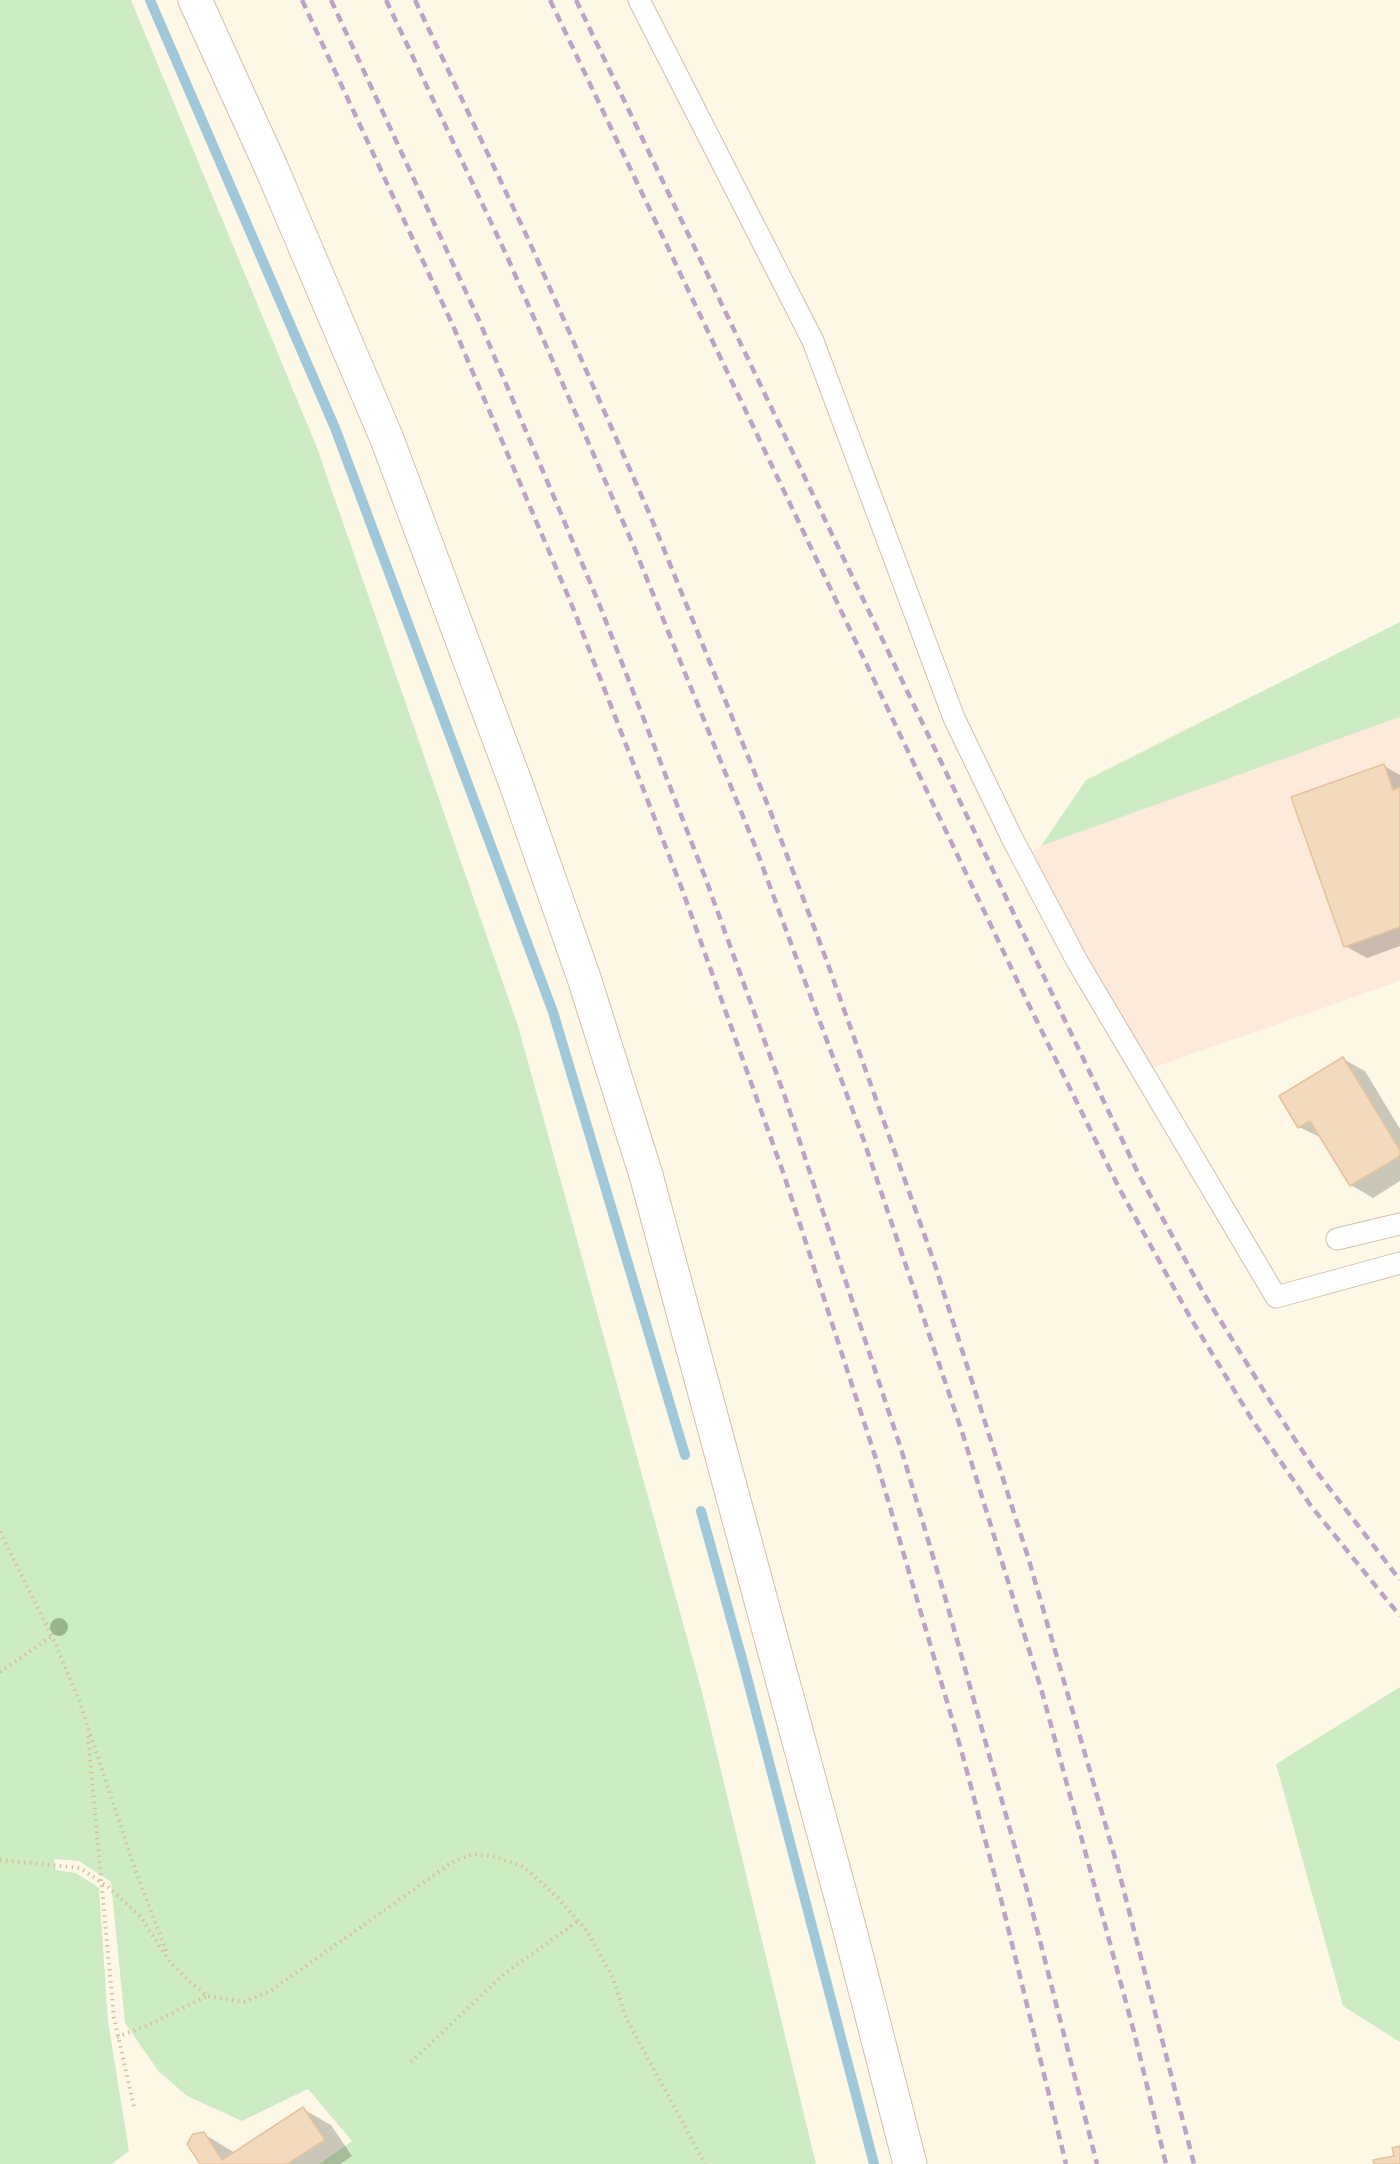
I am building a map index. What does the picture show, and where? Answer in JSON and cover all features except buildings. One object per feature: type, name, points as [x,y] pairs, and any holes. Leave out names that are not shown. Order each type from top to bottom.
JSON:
[{"type":"street","points":[[195,0],[271,167],[387,439],[517,787],[584,978],[652,1198],[848,1923],[910,2164]]},
{"type":"lane","points":[[639,0],[813,340],[954,718],[1012,838],[1077,961],[1276,1297],[1400,1263]]},
{"type":"lane","points":[[1337,1239],[1400,1224]]},
{"type":"path","points":[[0,1532],[52,1636],[170,1962]]},
{"type":"path","points":[[0,1672],[52,1636]]},
{"type":"path","points":[[87,1729],[117,2037],[134,2107]]},
{"type":"path","points":[[0,1860],[80,1868],[102,1883],[140,1916],[170,1962],[207,1996],[244,2002],[272,1990],[451,1863],[473,1854],[493,1856],[524,1867],[558,1898],[587,1931],[613,1978],[626,2018],[705,2164]]},
{"type":"path","points":[[411,2062],[504,1974],[578,1921]]},
{"type":"path","points":[[117,2037],[207,1996]]},
{"type":"shaded area","points":[[1400,717],[1400,981],[1152,1068],[1024,856],[1041,846]]},
{"type":"green space","points":[[0,0],[131,0],[316,445],[518,1026],[702,1692],[816,2164],[319,2164],[352,2141],[308,2089],[242,2121],[187,2096],[159,2072],[125,2023],[111,1882],[79,1861],[54,1859],[56,1870],[76,1873],[99,1888],[108,2021],[129,2151],[112,2164],[0,2164]]},
{"type":"green space","points":[[1400,622],[1400,717],[1041,846],[1086,780]]},
{"type":"green space","points":[[1400,1687],[1400,2042],[1343,2006],[1276,1764]]},
{"type":"waterway","points":[[150,0],[335,428],[553,1012],[685,1455]]},
{"type":"waterway","points":[[701,1511],[744,1666],[874,2164]]},
{"type":"railway","points":[[302,0],[454,328],[571,603],[682,889],[784,1175],[875,1456],[962,1753],[1001,1899],[1066,2164]]},
{"type":"railway","points":[[331,0],[478,318],[598,601],[705,877],[785,1097],[902,1452],[945,1597],[1028,1894],[1097,2164]]},
{"type":"railway","points":[[386,0],[506,254],[634,547],[755,846],[864,1141],[963,1435],[1042,1692],[1134,2032],[1166,2164]]},
{"type":"railway","points":[[415,0],[530,243],[650,515],[771,813],[826,959],[933,1259],[1028,1557],[1118,1868],[1194,2164]]},
{"type":"railway","points":[[550,0],[1026,999],[1119,1188],[1190,1317],[1251,1418],[1311,1506],[1400,1616]]},
{"type":"railway","points":[[576,0],[1139,1175],[1204,1294],[1277,1412],[1313,1467],[1400,1580]]}]
